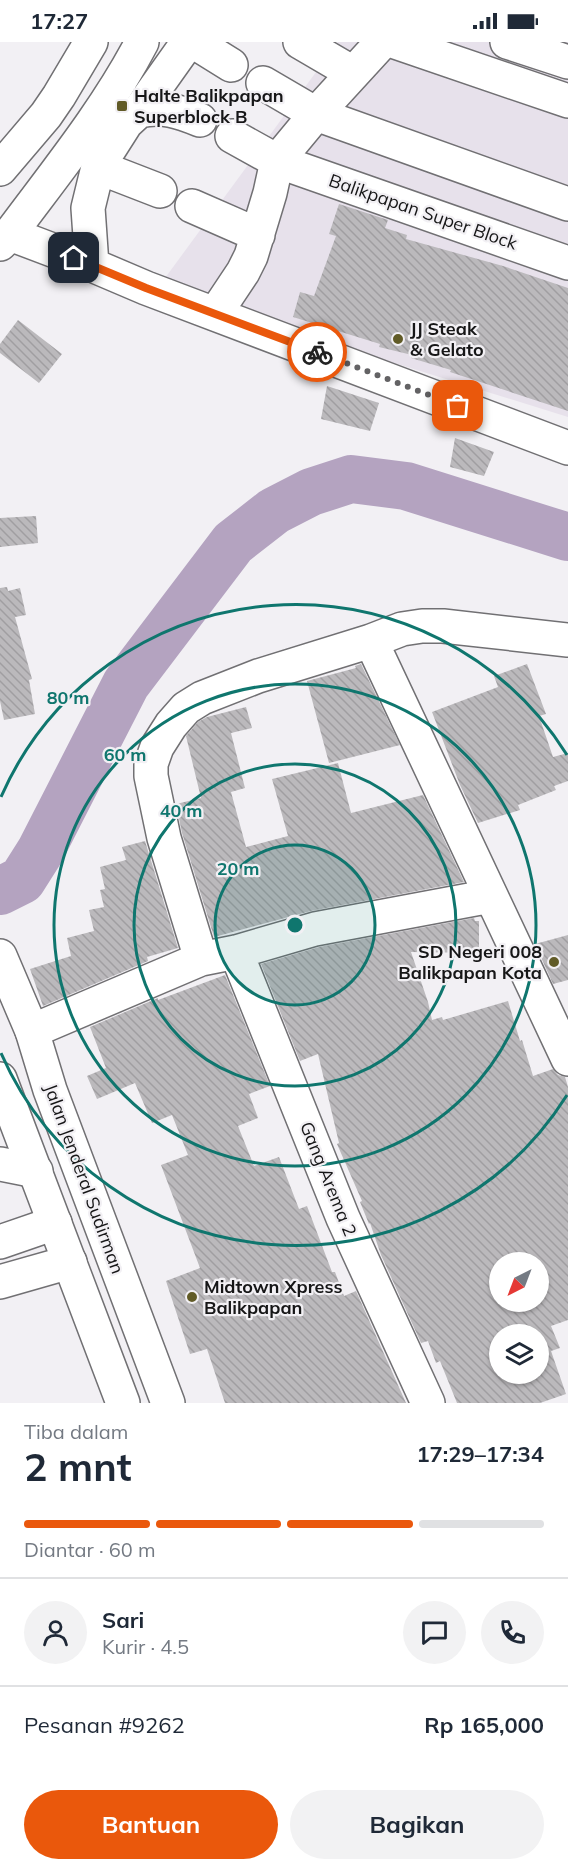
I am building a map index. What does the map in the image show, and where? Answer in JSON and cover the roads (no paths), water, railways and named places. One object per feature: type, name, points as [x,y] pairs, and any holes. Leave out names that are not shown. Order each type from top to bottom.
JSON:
[{"type":"main road","points":[[0,169],[60,96],[91,42]]},
{"type":"main road","points":[[142,42],[117,89],[5,239],[92,265],[146,288],[568,448]]},
{"type":"main road","points":[[92,265],[88,208],[98,167],[126,123],[139,111],[188,42]]},
{"type":"main road","points":[[194,42],[231,65]]},
{"type":"main road","points":[[300,42],[353,73]]},
{"type":"main road","points":[[215,314],[243,272],[250,256],[258,235],[277,161],[315,114],[382,42]]},
{"type":"main road","points":[[395,42],[568,101]]},
{"type":"main road","points":[[507,42],[568,62]]},
{"type":"main road","points":[[263,83],[315,114],[568,204]]},
{"type":"main road","points":[[117,89],[139,111]]},
{"type":"main road","points":[[139,111],[156,108],[200,120]]},
{"type":"main road","name":"Balikpapan Super Block","points":[[232,136],[277,161],[568,263]]},
{"type":"main road","points":[[98,167],[160,191]]},
{"type":"main road","points":[[192,206],[258,235]]},
{"type":"main road","points":[[201,959],[164,838],[151,776],[151,764],[157,747],[171,724],[186,708],[202,698],[258,676],[402,629],[443,626],[568,640]]},
{"type":"main road","points":[[371,640],[491,896],[556,1000],[568,1059]]},
{"type":"main road","points":[[32,1031],[201,959],[236,952],[315,929],[491,896]]},
{"type":"main road","name":"Gang Arema 2","points":[[236,952],[343,1218],[428,1403]]},
{"type":"main road","name":"Jalan Jenderal Sudirman","points":[[4,965],[32,1031],[50,1090],[168,1403]]},
{"type":"main road","points":[[0,1079],[123,1403]]},
{"type":"main road","points":[[0,1164],[36,1171]]},
{"type":"main road","points":[[0,1242],[55,1223]]},
{"type":"main road","points":[[0,1281],[70,1262]]},
{"type":"waterway","points":[[0,891],[22,880],[41,850],[126,684],[233,543],[274,511],[311,492],[351,479],[406,486],[568,537]]},
{"type":"place","name":"Halte Balikpapan Superblock B","points":[[122,106]]},
{"type":"place","name":"JJ Steak & Gelato","points":[[398,339]]},
{"type":"place","name":"SD Negeri 008 Balikpapan Kota","points":[[554,962]]},
{"type":"place","name":"Midtown Xpress Balikpapan","points":[[192,1297]]}]
